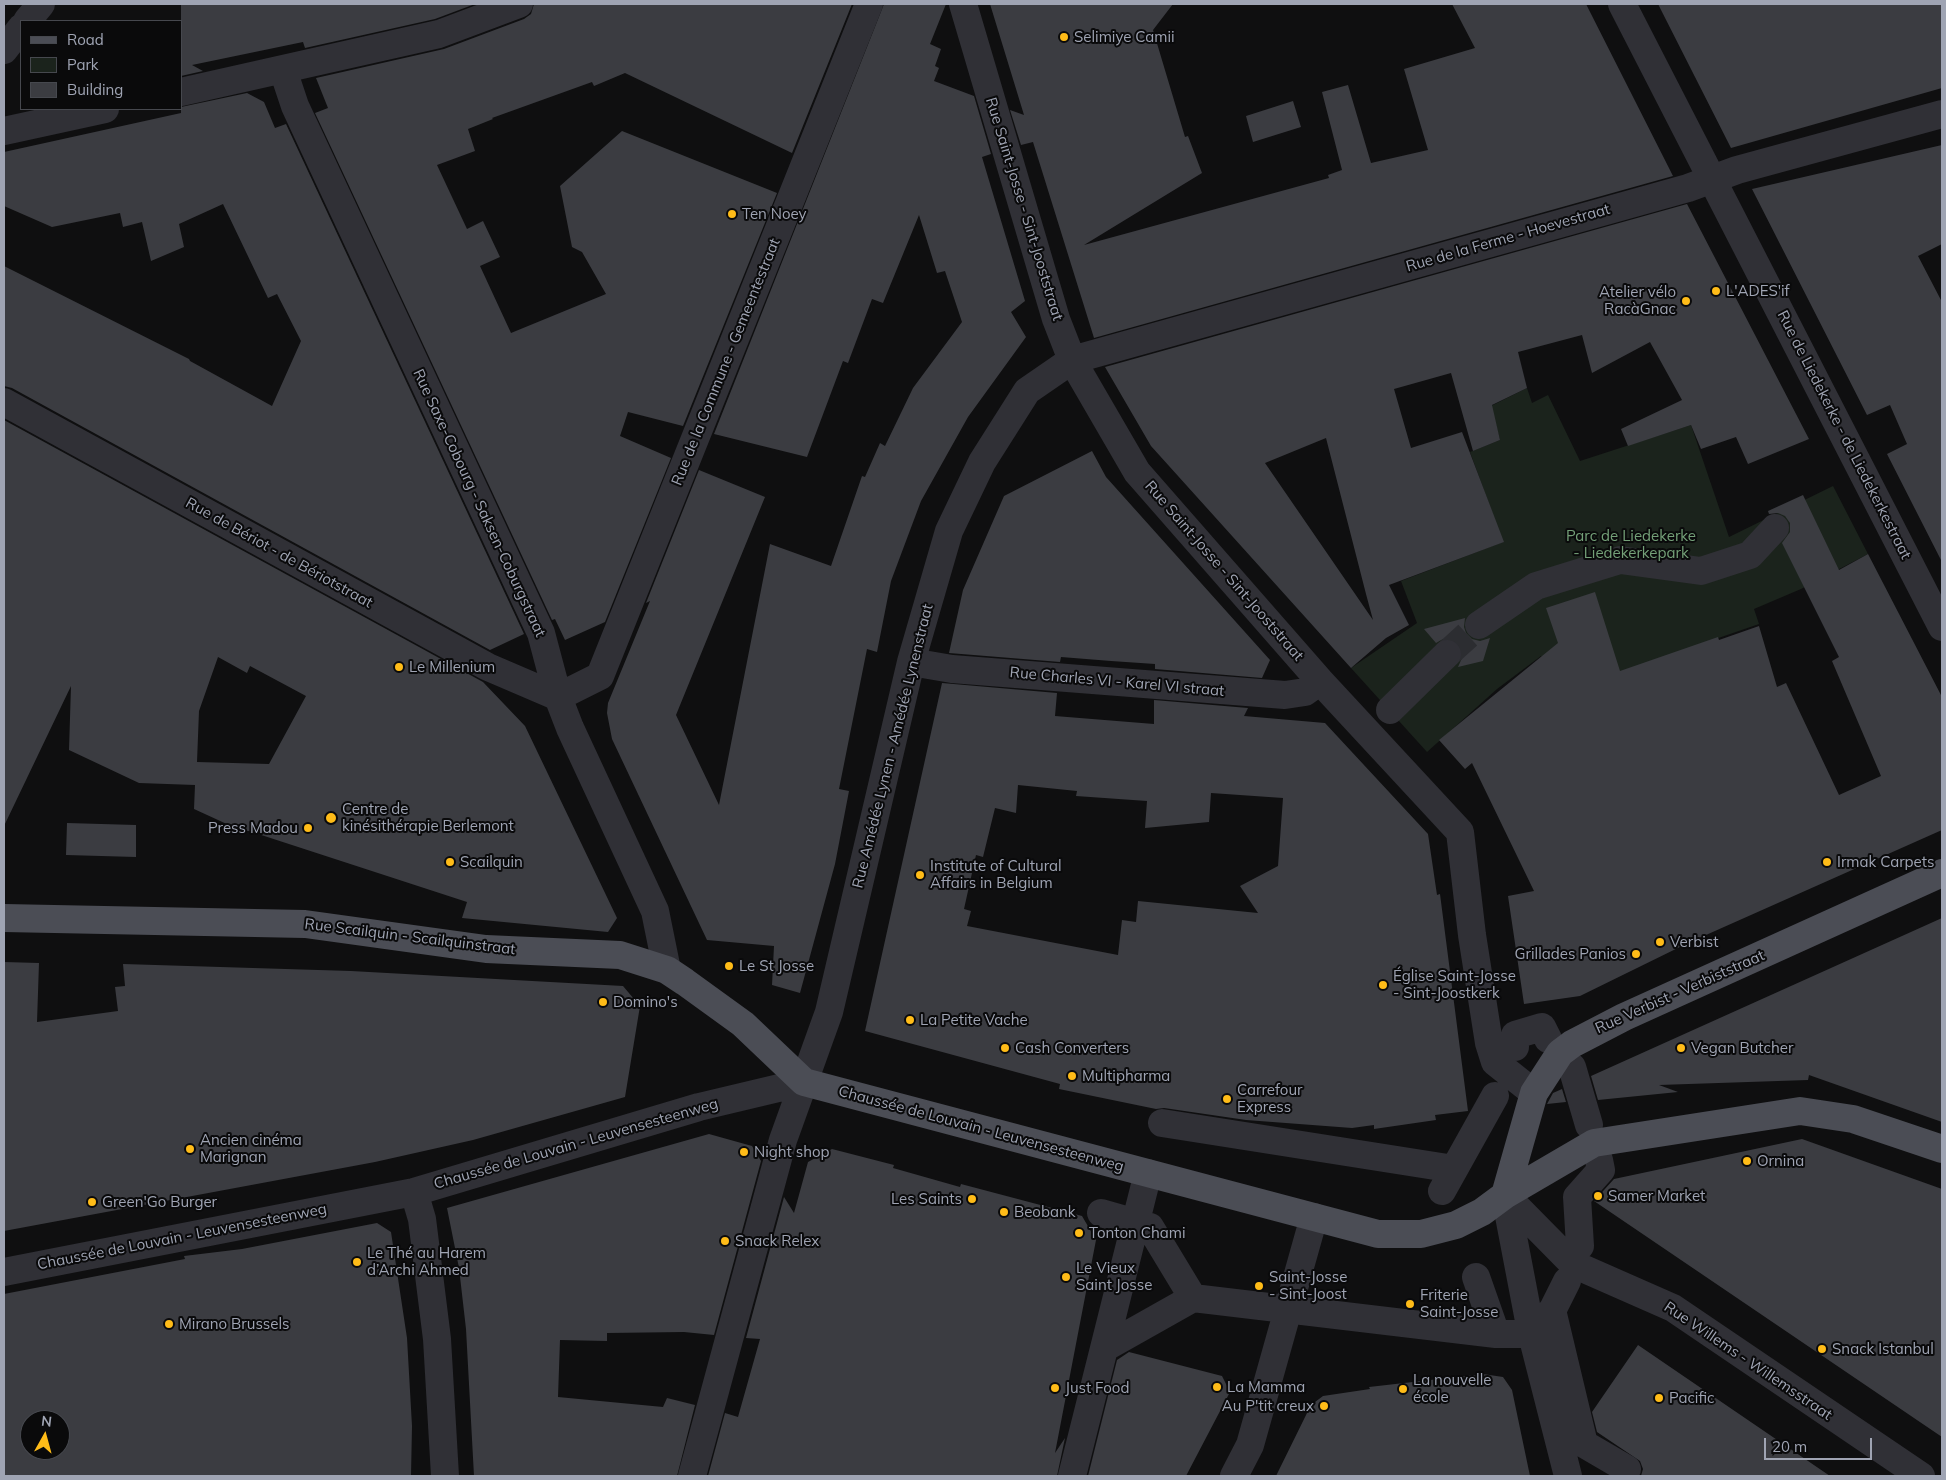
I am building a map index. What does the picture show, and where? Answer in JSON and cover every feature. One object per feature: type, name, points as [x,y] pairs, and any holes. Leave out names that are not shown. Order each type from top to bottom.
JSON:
[{"type":"main road","name":"Rue Verbist - Verbiststraat","points":[[1505,1195],[1534,1093],[1560,1053],[1590,1033],[1942,873]]},
{"type":"main road","name":"Rue Scailquin - Scailquinstraat","points":[[4,918],[305,924],[486,949],[620,955],[667,970],[742,1024],[804,1082]]},
{"type":"main road","name":"Chaussée de Louvain - Leuvensesteenweg","points":[[804,1082],[1378,1234],[1421,1234],[1456,1225],[1482,1212],[1505,1195],[1594,1143],[1800,1111],[1852,1119],[1942,1149]]},
{"type":"street","points":[[28,20],[41,4]]},
{"type":"street","points":[[182,92],[438,34],[519,4]]},
{"type":"street","name":"Rue de la Commune - Gemeentestraat","points":[[558,697],[600,676],[869,4]]},
{"type":"street","name":"Rue Saint-Josse - Sint-Jooststraat","points":[[963,4],[1056,319],[1072,360],[1137,472],[1320,681],[1460,832],[1472,935],[1489,1043],[1495,1062],[1534,1093]]},
{"type":"street","name":"Rue de Liedekerke - de Liedekerkestraat","points":[[1622,4],[1942,627]]},
{"type":"street","points":[[4,50],[20,29]]},
{"type":"street","name":"Rue Saxe-Cobourg - Saksen-Coburgstraat","points":[[283,70],[294,106],[541,633],[558,697],[655,911],[667,970]]},
{"type":"street","points":[[4,131],[100,110]]},
{"type":"street","name":"Rue de la Ferme - Hoevestraat","points":[[1072,360],[1688,188],[1712,179],[1942,114]]},
{"type":"street","name":"Rue Amédée Lynen - Amédée Lynenstraat","points":[[692,1476],[774,1170],[833,998],[911,662],[949,531],[982,462],[1027,391],[1072,360]]},
{"type":"street","name":"Rue de Bériot - de Bériotstraat","points":[[4,402],[488,668],[558,697]]},
{"type":"street","points":[[1479,626],[1536,586],[1620,560],[1701,571],[1750,555],[1775,528]]},
{"type":"street","points":[[1390,710],[1447,654]]},
{"type":"street","name":"Rue Charles VI - Karel VI straat","points":[[911,662],[952,669],[1285,694],[1305,692],[1320,681]]},
{"type":"street","points":[[1515,1047],[1516,1035],[1542,1027],[1548,1039]]},
{"type":"street","points":[[1572,1067],[1589,1125]]},
{"type":"street","name":"Chaussée de Louvain - Leuvensesteenweg","points":[[4,1272],[414,1192],[698,1107],[804,1082]]},
{"type":"street","points":[[1162,1123],[1448,1180],[1495,1096]]},
{"type":"street","points":[[1580,1246],[1577,1198],[1601,1170],[1599,1160]]},
{"type":"street","points":[[1072,1476],[1148,1173]]},
{"type":"street","points":[[414,1192],[422,1219],[437,1339],[444,1476]]},
{"type":"street","points":[[1505,1195],[1528,1327],[1568,1476]]},
{"type":"street","name":"Rue Willems - Willemsstraat","points":[[1505,1195],[1573,1264],[1673,1308],[1921,1476]]},
{"type":"street","points":[[1101,1213],[1150,1227],[1193,1298]]},
{"type":"street","points":[[1234,1476],[1250,1444],[1314,1217]]},
{"type":"street","points":[[1476,1277],[1528,1327],[1584,1444],[1627,1469]]},
{"type":"street","points":[[1528,1327],[1567,1281]]},
{"type":"street","points":[[1106,1346],[1193,1298],[1288,1310],[1528,1327]]},
{"type":"green space","name":"Parc de Liedekerke - Liedekerkepark","points":[[1527,388],[1532,403],[1548,395],[1580,461],[1691,425],[1729,537],[1833,486],[1868,554],[1801,589],[1754,609],[1759,624],[1620,672],[1549,665],[1541,656],[1497,689],[1427,752],[1351,668],[1417,623],[1401,581],[1503,542],[1470,452],[1500,440],[1491,406]]},
{"type":"building","points":[[181,4],[475,4],[435,19],[305,48],[303,42],[192,65],[203,71],[182,76]]},
{"type":"building","points":[[534,4],[852,4],[792,153],[625,73],[594,86],[592,82],[492,118],[468,129],[475,151],[437,165],[467,229],[483,221],[500,257],[480,266],[511,333],[606,294],[582,252],[572,247],[560,186],[622,131],[777,193],[683,426],[628,412],[620,436],[671,458],[605,622],[565,640],[555,619],[552,620],[315,113],[328,108],[316,78],[444,49],[524,19],[531,14]]},
{"type":"building","points":[[884,4],[946,4],[930,44],[941,49],[935,66],[939,68],[934,81],[974,96],[991,154],[982,157],[1025,301],[1011,312],[1026,337],[968,417],[921,501],[891,581],[877,652],[867,649],[839,789],[849,791],[835,864],[800,993],[772,985],[774,946],[707,940],[612,739],[607,713],[608,703],[650,601],[646,603],[699,470],[765,497],[676,715],[719,805],[770,544],[831,566],[862,476],[865,477],[880,443],[885,446],[913,388],[962,322],[945,271],[937,273],[919,215],[883,303],[872,299],[848,363],[843,361],[807,457],[714,434]]},
{"type":"building","points":[[990,4],[1173,4],[1153,30],[1185,137],[1188,136],[1202,173],[1084,245],[1329,178],[1328,175],[1342,170],[1322,92],[1348,85],[1371,163],[1428,150],[1404,69],[1475,48],[1452,4],[1586,4],[1673,176],[1094,338],[1033,142],[1021,145],[1010,110],[1024,115]]},
{"type":"building","points":[[1658,4],[1942,4],[1942,88],[1731,148]]},
{"type":"building","points":[[247,93],[264,102],[275,128],[286,124],[524,634],[490,650],[12,388],[4,386],[4,266],[189,359],[272,406],[301,341],[277,294],[268,298],[223,204],[179,224],[184,247],[151,261],[142,222],[123,227],[120,213],[52,227],[4,206],[4,152],[181,113],[182,107]]},
{"type":"building","points":[[1293,101],[1301,127],[1253,142],[1246,116]]},
{"type":"building","points":[[1942,145],[1942,244],[1918,256],[1942,302],[1942,562],[1887,454],[1907,444],[1890,405],[1867,415],[1752,189]]},
{"type":"building","points":[[1687,204],[1809,439],[1748,464],[1736,437],[1701,449],[1691,425],[1628,446],[1621,429],[1682,400],[1650,342],[1592,373],[1582,335],[1518,352],[1527,388],[1492,405],[1500,440],[1473,451],[1451,373],[1394,389],[1411,448],[1462,432],[1504,542],[1389,585],[1409,625],[1386,638],[1351,668],[1151,446],[1105,367]],"holes":[[[1326,438],[1373,620],[1265,463]]]},
{"type":"building","points":[[4,420],[483,682],[525,726],[617,918],[608,932],[462,918],[467,902],[249,831],[242,831],[194,809],[195,785],[139,783],[69,750],[71,686],[4,826]],"holes":[[[218,657],[247,673],[250,666],[306,696],[269,764],[197,762],[199,711]]]},
{"type":"building","points":[[1092,451],[1106,477],[1270,660],[1262,678],[1155,669],[1155,664],[1061,657],[1060,662],[949,653],[963,590],[1004,496]]},
{"type":"building","points":[[1803,495],[1839,570],[1868,554],[1942,697],[1942,830],[1688,943],[1580,996],[1524,1004],[1508,896],[1534,891],[1472,763],[1465,769],[1439,740],[1558,643],[1546,608],[1595,592],[1620,671],[1718,637],[1719,640],[1759,626],[1777,687],[1786,683],[1839,795],[1881,776],[1832,661],[1839,657],[1782,543],[1790,532],[1790,523],[1785,516],[1778,513],[1769,514],[1768,511]]},
{"type":"building","points":[[1465,618],[1464,627],[1466,633],[1472,639],[1480,641],[1490,638],[1483,661],[1458,667],[1462,658],[1462,650],[1458,643],[1451,639],[1443,639],[1436,643],[1424,629]]},
{"type":"building","points":[[942,683],[1057,693],[1055,716],[1154,724],[1154,700],[1248,708],[1244,716],[1325,723],[1428,834],[1437,895],[1440,894],[1468,1111],[1435,1115],[1436,1120],[1374,1129],[1374,1125],[1352,1128],[1246,1120],[1164,1108],[1156,1109],[1059,1089],[1060,1084],[865,1031]],"holes":[[[1018,785],[1077,791],[1076,796],[1147,801],[1145,828],[1209,822],[1211,793],[1283,798],[1278,866],[1240,886],[1258,913],[1138,901],[1136,922],[1122,920],[1118,955],[967,926],[971,911],[964,909],[976,855],[983,857],[995,808],[1016,813]]]},
{"type":"building","points":[[67,823],[136,825],[136,857],[66,855]]},
{"type":"building","points":[[1942,918],[1942,1122],[1809,1075],[1808,1080],[1659,1085],[1678,1092],[1598,1100],[1591,1076]]},
{"type":"building","points":[[4,962],[39,963],[37,1022],[118,1011],[115,987],[125,986],[123,964],[351,971],[623,986],[640,1006],[625,1097],[473,1140],[375,1162],[4,1231]]},
{"type":"building","points":[[1562,1089],[1566,1102],[1547,1104],[1553,1093]]},
{"type":"building","points":[[709,1134],[752,1146],[761,1161],[714,1335],[684,1332],[607,1333],[607,1341],[560,1340],[558,1397],[663,1407],[667,1398],[695,1405],[677,1476],[474,1476],[466,1329],[459,1268],[447,1208]]},
{"type":"building","points":[[1802,1139],[1942,1189],[1942,1437],[1594,1201],[1614,1179]]},
{"type":"building","points":[[832,1149],[894,1165],[893,1168],[960,1187],[961,1184],[1082,1216],[1096,1240],[1055,1453],[1065,1438],[1057,1476],[708,1476],[725,1413],[738,1417],[760,1339],[746,1338],[784,1197],[794,1213],[808,1162]]},
{"type":"building","points":[[377,1223],[391,1232],[407,1338],[412,1426],[411,1476],[4,1476],[4,1294],[185,1259],[184,1256],[242,1249]]},
{"type":"building","name":"Pacific","points":[[1638,1345],[1830,1476],[1641,1476],[1643,1469],[1640,1461],[1597,1432],[1592,1412]]},
{"type":"building","points":[[1129,1352],[1222,1376],[1230,1392],[1186,1476],[1088,1476],[1117,1360]]},
{"type":"building","points":[[1483,1374],[1503,1377],[1512,1390],[1530,1476],[1276,1476],[1311,1405],[1323,1396],[1370,1389],[1369,1387]]},
{"type":"tunnel","points":[[1447,654],[1479,625]]},
{"type":"place","name":"Selimiye Camii","points":[[1064,37]]},
{"type":"place","name":"Ten Noey","points":[[732,214]]},
{"type":"place","name":"L'ADES'if","points":[[1716,291]]},
{"type":"place","name":"Atelier vélo RacàGnac","points":[[1686,301]]},
{"type":"place","name":"Le Millenium","points":[[399,667]]},
{"type":"place","name":"Centre de kinésithérapie Berlemont","points":[[331,818]]},
{"type":"place","name":"Press Madou","points":[[308,828]]},
{"type":"place","name":"Scailquin","points":[[450,862]]},
{"type":"place","name":"Irmak Carpets","points":[[1827,862]]},
{"type":"place","name":"Institute of Cultural Affairs in Belgium","points":[[920,875]]},
{"type":"place","name":"Verbist","points":[[1660,942]]},
{"type":"place","name":"Grillades Panios","points":[[1636,954]]},
{"type":"place","name":"Le St Josse","points":[[729,966]]},
{"type":"place","name":"Église Saint-Josse - Sint-Joostkerk","points":[[1383,985]]},
{"type":"place","name":"Domino's","points":[[603,1002]]},
{"type":"place","name":"La Petite Vache","points":[[910,1020]]},
{"type":"place","name":"Cash Converters","points":[[1005,1048]]},
{"type":"place","name":"Vegan Butcher","points":[[1681,1048]]},
{"type":"place","name":"Multipharma","points":[[1072,1076]]},
{"type":"place","name":"Carrefour Express","points":[[1227,1099]]},
{"type":"place","name":"Ancien cinéma Marignan","points":[[190,1149]]},
{"type":"place","name":"Night shop","points":[[744,1152]]},
{"type":"place","name":"Ornina","points":[[1747,1161]]},
{"type":"place","name":"Samer Market","points":[[1598,1196]]},
{"type":"place","name":"Les Saints","points":[[972,1199]]},
{"type":"place","name":"Green'Go Burger","points":[[92,1202]]},
{"type":"place","name":"Beobank","points":[[1004,1212]]},
{"type":"place","name":"Tonton Chami","points":[[1079,1233]]},
{"type":"place","name":"Snack Relex","points":[[725,1241]]},
{"type":"place","name":"Le Thé au Harem d’Archi Ahmed","points":[[357,1262]]},
{"type":"place","name":"Le Vieux Saint Josse","points":[[1066,1277]]},
{"type":"place","name":"Saint-Josse - Sint-Joost","points":[[1259,1286]]},
{"type":"place","name":"Friterie Saint-Josse","points":[[1410,1304]]},
{"type":"place","name":"Mirano Brussels","points":[[169,1324]]},
{"type":"place","name":"Snack Istanbul","points":[[1822,1349]]},
{"type":"place","name":"La Mamma","points":[[1217,1387]]},
{"type":"place","name":"Just Food","points":[[1055,1388]]},
{"type":"place","name":"La nouvelle école","points":[[1403,1389]]},
{"type":"place","name":"Pacific","points":[[1659,1398]]},
{"type":"place","name":"Au P'tit creux","points":[[1324,1406]]}]
